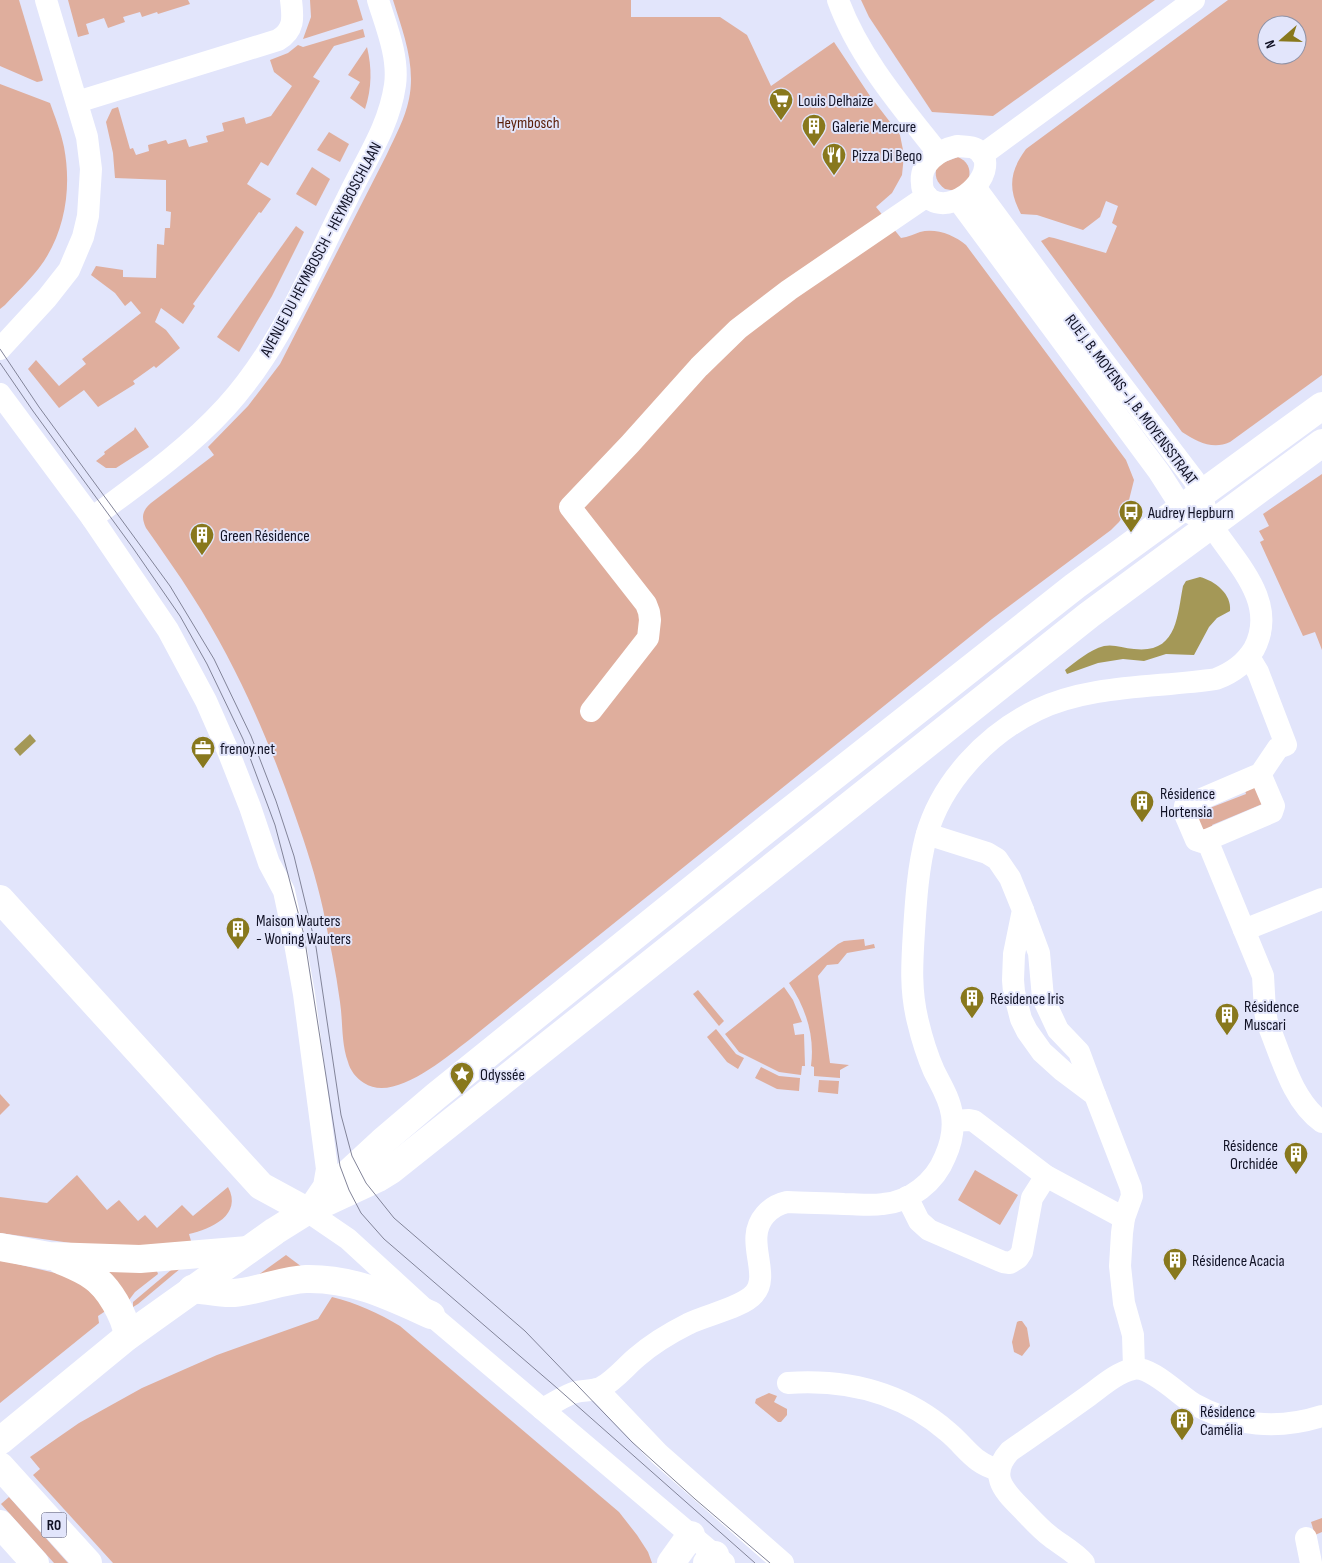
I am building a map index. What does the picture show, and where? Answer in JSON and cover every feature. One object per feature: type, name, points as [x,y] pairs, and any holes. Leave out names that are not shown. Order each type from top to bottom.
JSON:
[{"type":"main road","points":[[307,1211],[382,1142],[572,986],[1075,586],[1322,406]]},
{"type":"main road","points":[[0,1441],[128,1336],[248,1250],[307,1211],[391,1170],[1089,615],[1322,443]]},
{"type":"main road","points":[[0,899],[261,1186],[307,1211]]},
{"type":"main road","points":[[0,1247],[49,1256],[140,1259],[248,1250]]},
{"type":"main road","points":[[49,1256],[74,1266],[94,1277],[118,1308],[124,1320],[128,1336]]},
{"type":"main road","points":[[192,1289],[233,1293],[305,1279],[337,1281],[357,1284],[380,1291],[430,1315]]},
{"type":"main road","name":"R0","points":[[0,1466],[88,1563]]},
{"type":"main road","name":"R0","points":[[0,1524],[35,1563]]},
{"type":"main road","points":[[671,1563],[691,1535]]},
{"type":"street","points":[[0,348],[69,270],[83,236],[88,216],[91,169],[87,136],[46,0]]},
{"type":"street","points":[[77,102],[278,40],[289,31],[292,25],[291,0]]},
{"type":"street","name":"AVENUE DU HEYMBOSCH - HEYMBOSCHLAAN","points":[[92,518],[146,478],[212,421],[238,393],[280,330],[357,178],[378,141],[391,109],[395,66],[378,0]]},
{"type":"street","points":[[838,0],[851,31],[862,50],[938,153]]},
{"type":"street","points":[[982,155],[1194,0]]},
{"type":"street","points":[[957,146],[976,150],[982,155],[985,163],[981,180],[958,200],[940,203],[927,196],[922,187],[921,178],[923,170],[938,153],[957,146]]},
{"type":"street","name":"RUE J. B. MOYENS - J. B. MOYENSSTRAAT","points":[[976,186],[1101,358],[1194,480],[1192,501]]},
{"type":"street","points":[[591,711],[648,638],[650,620],[646,604],[570,507],[636,438],[699,367],[738,329],[789,290],[927,196]]},
{"type":"street","name":"RUE J. B. MOYENS - J. B. MOYENSSTRAAT","points":[[958,200],[1159,472],[1192,501],[1247,575],[1261,610],[1261,630],[1249,657]]},
{"type":"street","points":[[0,394],[92,518],[163,623],[192,674],[228,751],[269,863],[284,891],[304,994],[327,1169],[324,1186],[307,1211],[348,1239],[430,1315],[691,1535],[715,1560]]},
{"type":"street","points":[[542,1409],[575,1393],[604,1386],[661,1339],[689,1323],[738,1304],[755,1294],[758,1289],[760,1274],[756,1230],[764,1216],[776,1205],[787,1202],[883,1204],[908,1197],[924,1186],[943,1163],[950,1145],[953,1120],[949,1100],[928,1056],[913,1001],[912,961],[917,887],[921,857],[927,834],[938,807],[957,777],[992,739],[1026,716],[1052,704],[1088,694],[1216,679],[1234,670],[1249,657],[1258,672],[1286,745],[1278,748],[1259,776],[1255,776],[1185,806],[1184,812],[1195,838],[1200,842],[1207,840],[1272,812],[1274,806],[1262,778],[1259,776]]},
{"type":"street","points":[[927,834],[987,853],[997,859],[1010,878],[1023,910],[1014,954],[1013,980],[1021,1019],[1042,1052],[1063,1071],[1095,1095],[1131,1188],[1132,1196],[1124,1218],[1121,1247],[1121,1285],[1133,1335],[1134,1368]]},
{"type":"street","points":[[1207,840],[1263,976],[1264,1012],[1285,1066],[1300,1098],[1312,1114],[1322,1122]]},
{"type":"street","points":[[1244,930],[1322,899]]},
{"type":"street","points":[[953,1120],[969,1120],[980,1125],[1046,1176],[1124,1218]]},
{"type":"street","points":[[908,1197],[920,1221],[930,1230],[1010,1264],[1022,1252],[1032,1198],[1046,1176]]},
{"type":"street","points":[[1084,1563],[1048,1535],[1011,1498],[1001,1485],[1000,1470],[1005,1457],[1010,1452],[1114,1378],[1134,1368],[1144,1370],[1193,1403],[1227,1418],[1257,1424],[1301,1422],[1322,1416]]},
{"type":"street","points":[[788,1383],[842,1384],[888,1395],[926,1415],[949,1432],[971,1456],[985,1466],[1000,1470]]},
{"type":"street","points":[[597,1389],[659,1454],[783,1563]]},
{"type":"street","points":[[1306,1538],[1311,1563]]},
{"type":"green space","points":[[0,0],[19,0],[42,81],[37,82],[0,66]]},
{"type":"green space","points":[[68,0],[188,0],[190,4],[142,17],[140,12],[123,17],[125,22],[108,28],[104,18],[86,24],[89,34],[78,37]]},
{"type":"green space","points":[[310,0],[357,0],[363,20],[303,39],[311,17]]},
{"type":"green space","name":"Heymbosch","points":[[393,0],[631,0],[631,17],[720,17],[747,35],[771,86],[834,42],[870,96],[900,135],[904,155],[902,175],[892,193],[876,207],[901,238],[920,232],[932,231],[950,235],[966,245],[1126,460],[1134,480],[1126,512],[1111,530],[992,619],[447,1057],[419,1076],[404,1083],[376,1088],[358,1079],[348,1062],[342,1032],[337,979],[314,873],[285,787],[263,731],[209,623],[146,528],[143,517],[144,512],[151,503],[214,455],[208,447],[248,406],[280,364],[387,154],[405,114],[411,86],[410,61]]},
{"type":"green space","points":[[861,0],[1155,0],[993,116],[932,112],[869,17]]},
{"type":"green space","points":[[1228,0],[1322,0],[1322,375],[1230,442],[1217,445],[1205,444],[1182,432],[1041,241],[1049,237],[1106,253],[1117,226],[1112,223],[1118,206],[1106,201],[1100,217],[1083,230],[1037,215],[1021,214],[1012,189],[1016,165],[1026,149]]},
{"type":"green space","points":[[363,29],[365,37],[334,46],[313,77],[320,81],[268,166],[261,162],[247,184],[271,199],[261,213],[259,212],[193,304],[195,306],[183,324],[161,308],[155,322],[166,330],[180,348],[156,368],[154,366],[133,381],[135,384],[98,407],[84,390],[59,408],[28,369],[36,360],[59,386],[86,364],[82,359],[141,313],[131,301],[125,306],[115,293],[91,275],[96,266],[123,270],[123,277],[156,278],[157,244],[164,245],[165,228],[170,228],[171,212],[166,211],[166,180],[115,178],[113,153],[106,122],[112,109],[118,107],[130,149],[133,148],[136,155],[149,151],[148,145],[166,140],[168,144],[186,139],[189,147],[208,142],[206,136],[224,131],[222,123],[244,117],[246,124],[271,116],[292,86],[274,72],[270,60],[288,53],[298,45],[303,47]]},
{"type":"green space","points":[[367,47],[371,78],[365,109],[350,98],[360,82],[348,75]]},
{"type":"green space","points":[[0,84],[50,103],[63,141],[67,179],[64,210],[60,226],[48,255],[31,278],[0,309]]},
{"type":"green space","points":[[329,132],[349,144],[340,162],[317,150]]},
{"type":"green space","points":[[958,157],[968,165],[969,178],[956,191],[945,189],[936,178],[937,165]]},
{"type":"green space","points":[[312,167],[330,179],[316,206],[296,194]]},
{"type":"green space","points":[[296,226],[304,232],[272,296],[239,352],[217,337]]},
{"type":"green space","points":[[135,427],[149,447],[116,468],[106,468],[96,461],[105,454],[104,452],[134,430]]},
{"type":"green space","points":[[1322,474],[1322,650],[1315,632],[1303,636],[1260,542],[1264,540],[1259,531],[1269,526],[1263,514]]},
{"type":"green space","points":[[1256,785],[1267,802],[1212,825],[1214,829],[1202,834],[1192,811],[1202,811],[1246,794],[1245,790]]},
{"type":"green space","points":[[864,939],[865,946],[874,944],[875,948],[847,953],[838,964],[827,965],[818,976],[830,1063],[849,1065],[840,1070],[840,1078],[814,1076],[814,1067],[811,1066],[812,1044],[808,1023],[800,1002],[789,983],[838,944],[844,941]]},
{"type":"green space","points":[[784,987],[793,1000],[802,1022],[793,1024],[795,1035],[804,1034],[805,1066],[802,1066],[801,1075],[779,1072],[739,1052],[725,1034]]},
{"type":"green space","points":[[698,990],[724,1021],[719,1026],[693,994]]},
{"type":"green space","points":[[716,1029],[736,1054],[744,1058],[738,1069],[727,1062],[707,1037]]},
{"type":"green space","points":[[761,1067],[779,1076],[800,1078],[799,1091],[777,1089],[755,1078]]},
{"type":"green space","points":[[819,1080],[839,1081],[838,1094],[818,1092]]},
{"type":"green space","points":[[0,1094],[10,1105],[0,1115]]},
{"type":"green space","points":[[975,1170],[1018,1195],[1000,1225],[958,1200]]},
{"type":"green space","points":[[77,1175],[107,1210],[119,1200],[138,1221],[145,1215],[157,1228],[182,1205],[193,1216],[228,1187],[232,1197],[231,1205],[228,1213],[215,1224],[189,1234],[191,1241],[165,1246],[78,1244],[0,1233],[0,1197],[47,1203]]},
{"type":"green space","points":[[286,1255],[302,1267],[247,1283]]},
{"type":"green space","points":[[0,1260],[68,1276],[80,1281],[107,1310],[98,1316],[99,1323],[0,1403]]},
{"type":"green space","points":[[177,1265],[181,1268],[133,1307],[133,1302]]},
{"type":"green space","points":[[156,1268],[158,1274],[135,1292],[129,1300],[103,1269]]},
{"type":"green space","points":[[332,1297],[367,1309],[400,1326],[619,1512],[648,1552],[652,1563],[113,1563],[33,1475],[40,1469],[30,1457],[79,1423],[142,1388],[217,1355],[318,1319]]},
{"type":"green space","points":[[1022,1321],[1027,1328],[1030,1346],[1022,1356],[1014,1352],[1012,1342],[1017,1322]]},
{"type":"green space","points":[[769,1393],[777,1396],[774,1402],[787,1409],[787,1415],[781,1422],[778,1422],[755,1403],[756,1399]]},
{"type":"green space","points":[[9,1497],[68,1563],[54,1563],[1,1504]]},
{"type":"green space","points":[[1322,1518],[1322,1532],[1315,1535],[1311,1522]]},
{"type":"shaded area","points":[[1200,577],[1221,589],[1228,599],[1230,611],[1217,618],[1209,627],[1194,655],[1166,654],[1144,661],[1123,659],[1098,663],[1067,674],[1065,670],[1093,650],[1104,646],[1148,649],[1159,646],[1167,639],[1176,621],[1183,586],[1186,581]]},
{"type":"shaded area","points":[[30,734],[36,741],[20,756],[14,749]]},
{"type":"tram line","points":[[0,349],[39,407],[170,586],[214,659],[251,736],[276,801],[294,856],[316,947],[341,1115],[352,1156],[366,1183],[394,1218],[525,1331],[632,1442],[770,1563]]},
{"type":"tram line","points":[[0,363],[180,616],[207,664],[243,739],[275,825],[304,935],[340,1166],[349,1190],[361,1213],[384,1239],[557,1388],[755,1563]]},
{"type":"place","name":"Louis Delhaize","points":[[781,121]]},
{"type":"place","name":"Galerie Mercure","points":[[814,147]]},
{"type":"place","name":"Pizza Di Beqo","points":[[834,176]]},
{"type":"place","name":"Audrey Hepburn","points":[[1131,533]]},
{"type":"place","name":"Green Résidence","points":[[202,556]]},
{"type":"place","name":"frenoy.net","points":[[203,769]]},
{"type":"place","name":"Résidence Hortensia","points":[[1142,823]]},
{"type":"place","name":"Maison Wauters - Woning Wauters","points":[[238,950]]},
{"type":"place","name":"Résidence Iris","points":[[972,1019]]},
{"type":"place","name":"Résidence Muscari","points":[[1227,1036]]},
{"type":"place","name":"Odyssée","points":[[462,1095]]},
{"type":"place","name":"Résidence Orchidée","points":[[1296,1175]]},
{"type":"place","name":"Résidence Acacia","points":[[1175,1281]]},
{"type":"place","name":"Résidence Camélia","points":[[1182,1441]]}]
